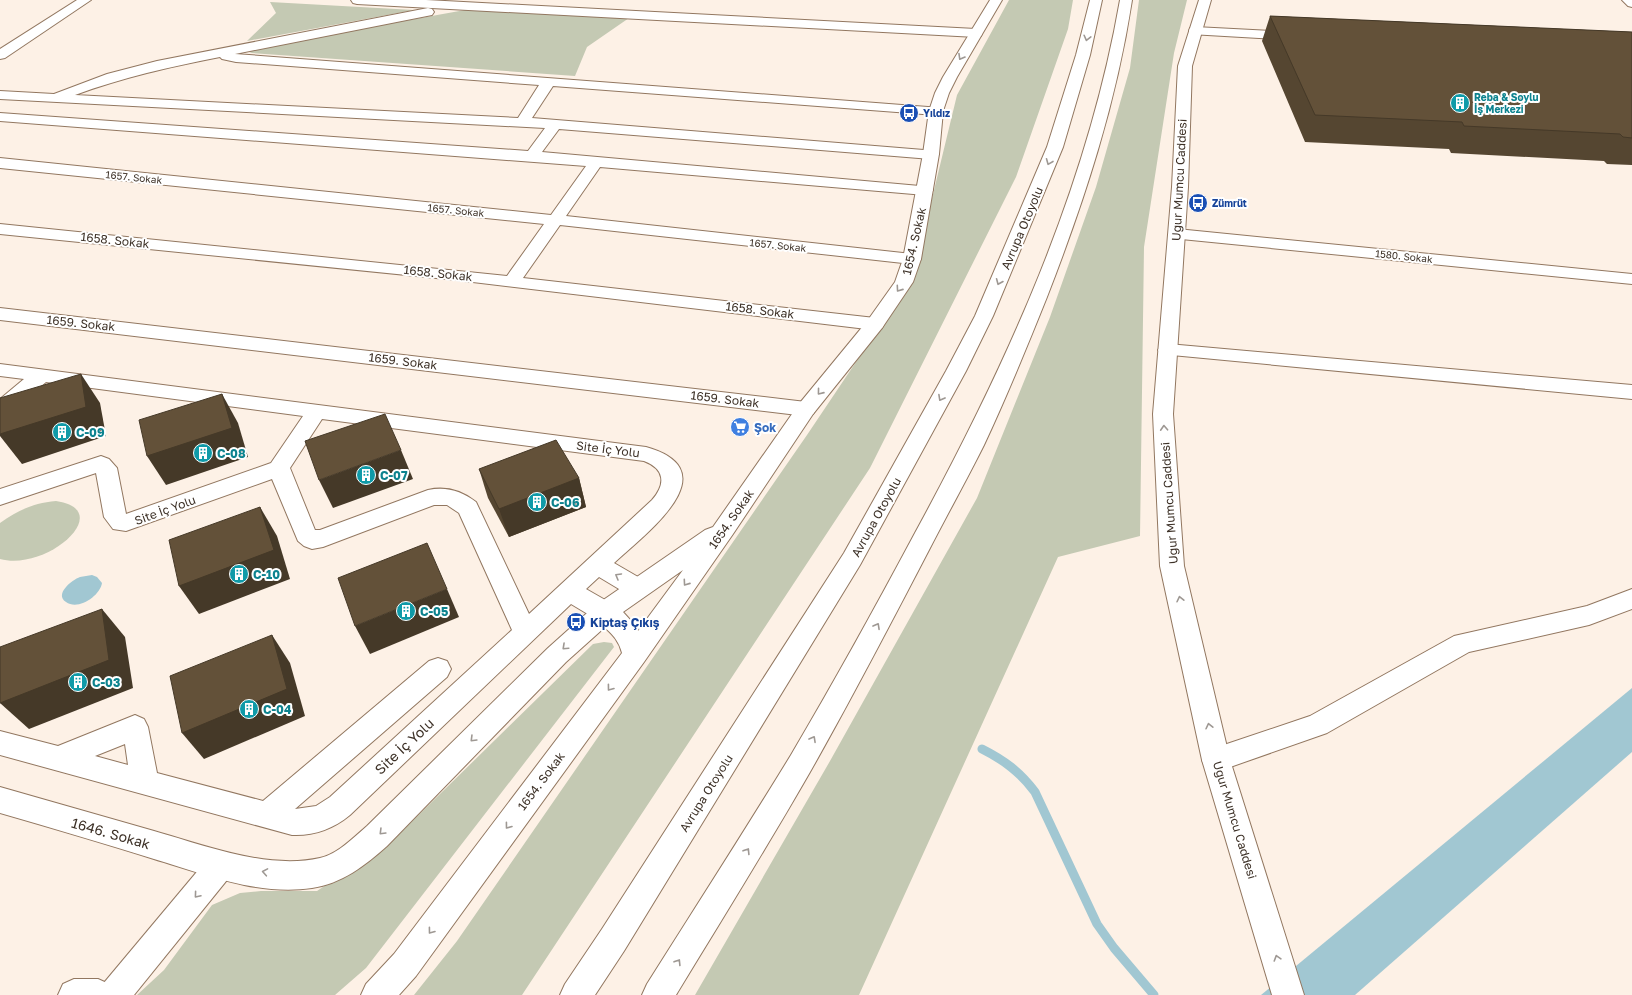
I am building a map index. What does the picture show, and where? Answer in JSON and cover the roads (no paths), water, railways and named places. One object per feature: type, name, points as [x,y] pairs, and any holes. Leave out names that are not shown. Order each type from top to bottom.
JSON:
[{"type":"main road","points":[[0,55],[84,0]]},
{"type":"main road","points":[[357,0],[976,32]]},
{"type":"main road","name":"1654. Sokak","points":[[377,995],[410,959],[635,655],[725,528],[806,409],[875,324],[904,282],[912,259],[925,190],[936,111],[950,77],[996,0]]},
{"type":"main road","name":"Avrupa Otoyolu","points":[[576,995],[614,940],[848,565],[956,371],[984,316],[1035,198],[1055,147],[1083,56],[1096,0]]},
{"type":"main road","points":[[658,995],[782,795],[883,616],[973,446],[1026,326],[1064,233],[1080,188],[1093,148],[1114,65],[1126,0]]},
{"type":"main road","name":"Uğur Mumcu Caddesi","points":[[1204,0],[1185,66],[1177,234],[1163,414],[1172,566],[1216,760],[1288,995]]},
{"type":"main road","points":[[1628,0],[1632,3]]},
{"type":"main road","points":[[0,113],[49,99],[142,68],[461,5]]},
{"type":"main road","points":[[1195,32],[1306,36]]},
{"type":"main road","points":[[223,52],[227,56],[236,58],[936,111]]},
{"type":"main road","points":[[522,122],[550,81]]},
{"type":"main road","points":[[0,95],[49,99],[555,124],[931,154]]},
{"type":"main road","points":[[0,118],[532,156],[925,190]]},
{"type":"main road","points":[[532,156],[555,124]]},
{"type":"main road","points":[[512,282],[596,162]]},
{"type":"main road","name":"1657. Sokak","points":[[0,163],[555,220],[912,259]]},
{"type":"main road","name":"1658. Sokak","points":[[0,229],[512,282],[875,324]]},
{"type":"main road","name":"1580. Sokak","points":[[1177,234],[1632,279]]},
{"type":"main road","name":"1659. Sokak","points":[[0,314],[806,409]]},
{"type":"main road","points":[[1168,350],[1632,392]]},
{"type":"main road","name":"Site İç Yolu","points":[[0,370],[646,454],[661,460],[671,470],[673,479],[672,488],[660,506],[329,815],[316,821],[292,822],[0,743]]},
{"type":"main road","points":[[0,410],[42,375]]},
{"type":"main road","points":[[316,412],[279,468],[306,535],[312,540],[323,538],[428,497],[444,495],[457,499],[468,508],[526,632]]},
{"type":"main road","name":"Site İç Yolu","points":[[0,497],[101,464],[106,468],[115,517],[121,523],[126,523],[279,468]]},
{"type":"main road","name":"1646. Sokak","points":[[0,800],[222,865],[277,874],[293,875],[320,872],[349,859],[377,836],[552,659],[604,612],[725,528]]},
{"type":"main road","points":[[598,564],[637,588]]},
{"type":"main road","points":[[569,591],[604,612],[622,626],[629,636],[635,655]]},
{"type":"main road","points":[[1216,760],[1318,725],[1463,643],[1589,615],[1632,599]]},
{"type":"main road","points":[[268,815],[438,669]]},
{"type":"main road","points":[[58,759],[135,727],[145,782]]},
{"type":"main road","points":[[114,995],[222,865]]},
{"type":"main road","points":[[74,995],[98,995]]},
{"type":"water","points":[[92,575],[97,577],[102,583],[97,593],[93,597],[88,601],[76,605],[66,602],[63,599],[63,591],[69,584],[80,577]]},
{"type":"water","points":[[1632,688],[1632,752],[1355,995],[1261,995]]},
{"type":"waterway","points":[[982,749],[1011,767],[1035,792],[1097,924],[1114,948],[1154,995]]},
{"type":"place","name":"Reba & Soylu İş Merkezi","points":[[1460,103]]},
{"type":"place","name":"Yıldız","points":[[909,113]]},
{"type":"place","name":"Zümrüt","points":[[1198,203]]},
{"type":"place","name":"Şok","points":[[740,427]]},
{"type":"place","name":"C-09","points":[[62,432]]},
{"type":"place","name":"C-08","points":[[203,453]]},
{"type":"place","name":"C-07","points":[[366,475]]},
{"type":"place","name":"C-06","points":[[537,502]]},
{"type":"place","name":"C-10","points":[[239,574]]},
{"type":"place","name":"C-05","points":[[406,611]]},
{"type":"place","name":"Kiptaş Çıkış","points":[[576,622]]},
{"type":"place","name":"C-03","points":[[78,682]]},
{"type":"place","name":"C-04","points":[[249,709]]}]
